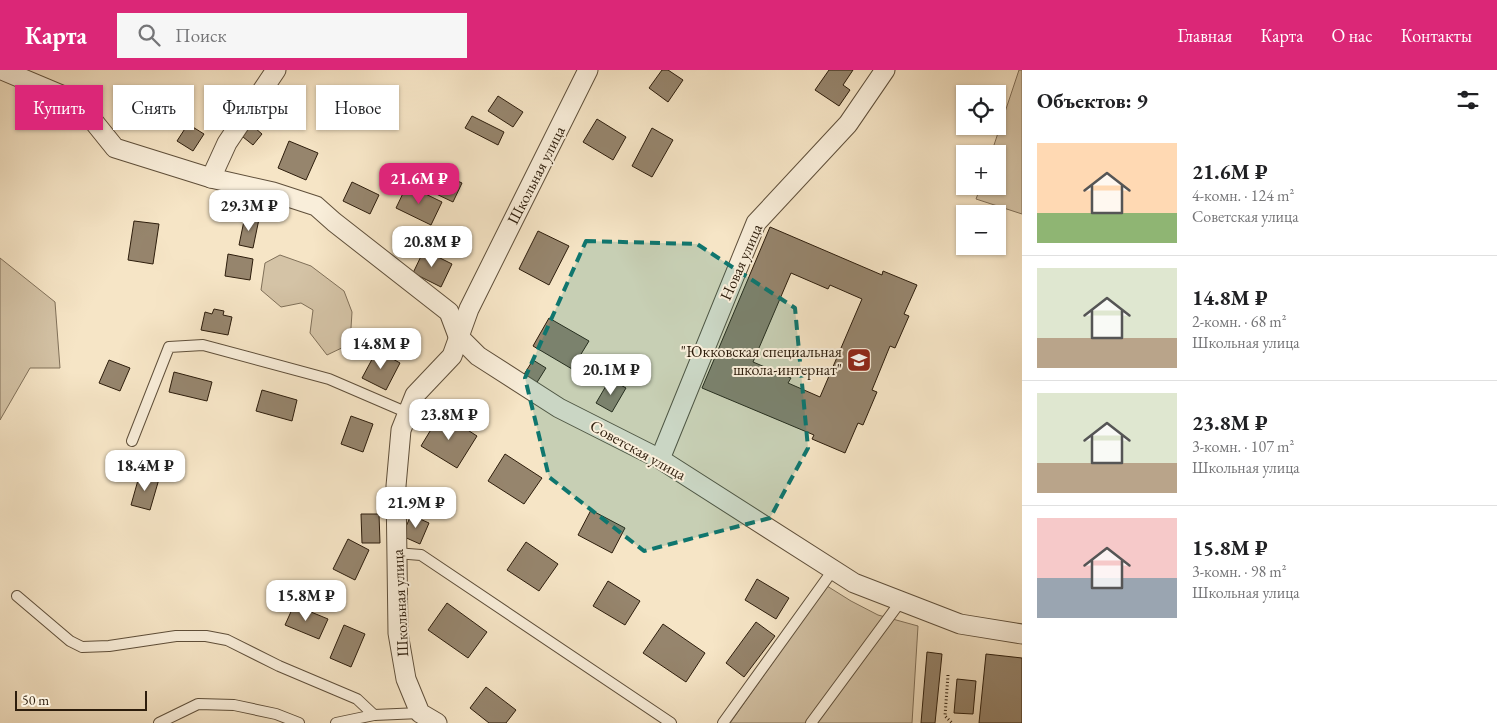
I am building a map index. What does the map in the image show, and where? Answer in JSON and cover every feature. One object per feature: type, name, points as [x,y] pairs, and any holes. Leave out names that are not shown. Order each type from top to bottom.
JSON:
[{"type":"street","name":"Советская улица","points":[[2,70],[78,102],[115,148],[211,178],[273,192],[316,206],[449,312],[458,336],[478,356],[559,408],[660,459],[854,583],[960,624],[1022,634]]},
{"type":"street","points":[[211,178],[227,143],[276,70]]},
{"type":"street","name":"Школьная улица","points":[[420,713],[406,679],[400,642],[396,553],[396,486],[401,430],[415,395],[452,356],[469,308],[588,70]]},
{"type":"street","name":"Новая улица","points":[[660,459],[756,223],[848,124],[885,70]]},
{"type":"street","points":[[420,713],[437,723]]},
{"type":"lane","points":[[132,441],[169,347],[202,344],[320,376],[408,413]]},
{"type":"lane","points":[[396,553],[421,556],[671,723]]},
{"type":"lane","points":[[723,723],[833,570]]},
{"type":"lane","points":[[17,596],[70,641],[82,646],[109,646],[176,636],[206,636],[227,640],[279,666],[357,699],[374,715]]},
{"type":"lane","points":[[811,723],[901,601]]},
{"type":"lane","points":[[159,723],[198,704],[234,705],[276,714],[299,723]]},
{"type":"lane","points":[[336,723],[374,715],[420,713]]},
{"type":"path","points":[[948,675],[945,716],[952,723]]},
{"type":"highlighted area","points":[[586,241],[697,244],[795,308],[808,448],[770,518],[644,551],[549,477],[525,378]]},
{"type":"shaded area","points":[[1019,70],[1022,70],[1022,214],[1006,209],[1006,205],[994,205],[976,199],[978,195],[1006,195],[1006,145],[994,145],[997,135],[1006,135],[1006,109]]},
{"type":"shaded area","points":[[280,255],[311,266],[344,291],[352,312],[350,344],[327,355],[310,333],[313,310],[301,303],[281,307],[261,290],[265,263]]},
{"type":"shaded area","points":[[0,258],[55,302],[60,368],[30,368],[0,420]]},
{"type":"shaded area","points":[[827,586],[878,615],[918,626],[912,723],[730,723]]},
{"type":"building","points":[[662,70],[668,70],[683,80],[668,102],[649,88]]},
{"type":"building","points":[[829,70],[853,70],[843,85],[850,90],[839,106],[815,90]]},
{"type":"building","points":[[498,96],[523,112],[513,127],[488,111]]},
{"type":"building","points":[[472,116],[504,132],[498,145],[465,128]]},
{"type":"building","points":[[597,119],[626,137],[613,160],[583,142]]},
{"type":"building","points":[[194,128],[204,134],[193,151],[177,141],[184,130],[194,130]]},
{"type":"building","points":[[652,128],[673,140],[652,177],[632,166]]},
{"type":"building","points":[[241,130],[257,130],[262,134],[253,145],[238,133]]},
{"type":"building","points":[[289,141],[318,153],[306,180],[278,168]]},
{"type":"building","points":[[419,164],[462,183],[453,202],[411,182]]},
{"type":"building","points":[[352,182],[379,195],[370,214],[343,201]]},
{"type":"building","points":[[407,185],[442,202],[431,225],[396,208]]},
{"type":"building","points":[[245,216],[259,219],[253,248],[239,245]]},
{"type":"building","points":[[134,221],[159,224],[153,264],[128,260]]},
{"type":"building","points":[[770,227],[882,275],[883,271],[917,285],[904,314],[909,316],[895,348],[890,346],[872,390],[877,392],[863,425],[858,423],[845,453],[812,439],[814,435],[702,388]],"holes":[[[791,273],[828,289],[830,285],[862,299],[820,397],[788,383],[791,378],[753,362]]]},
{"type":"building","points":[[538,231],[569,246],[549,285],[519,269]]},
{"type":"building","points":[[424,250],[452,264],[441,287],[413,273]]},
{"type":"building","points":[[228,254],[253,259],[250,280],[225,276]]},
{"type":"building","points":[[214,309],[224,311],[223,315],[232,317],[228,335],[201,330],[205,312],[212,314]]},
{"type":"building","points":[[549,318],[589,341],[572,369],[533,346]]},
{"type":"building","points":[[377,350],[400,363],[386,390],[362,378]]},
{"type":"building","points":[[109,360],[130,368],[120,391],[99,383]]},
{"type":"building","points":[[533,360],[546,368],[536,384],[523,376]]},
{"type":"building","points":[[174,372],[212,382],[207,401],[169,392]]},
{"type":"building","points":[[610,379],[626,388],[612,412],[596,403]]},
{"type":"building","points":[[262,390],[297,400],[292,421],[256,411]]},
{"type":"building","points":[[441,413],[477,436],[457,468],[421,446]]},
{"type":"building","points":[[351,416],[373,424],[363,452],[341,444]]},
{"type":"building","points":[[505,454],[542,478],[524,504],[488,481]]},
{"type":"building","points":[[140,473],[159,479],[150,510],[131,505]]},
{"type":"building","points":[[591,510],[625,528],[612,553],[578,535]]},
{"type":"building","points":[[361,514],[379,514],[380,543],[362,543]]},
{"type":"building","points":[[411,515],[429,523],[420,544],[402,536]]},
{"type":"building","points":[[348,539],[369,550],[355,580],[333,569]]},
{"type":"building","points":[[526,542],[558,564],[539,591],[507,570]]},
{"type":"building","points":[[757,579],[789,598],[776,619],[745,600]]},
{"type":"building","points":[[608,581],[640,601],[625,625],[593,606]]},
{"type":"building","points":[[447,603],[487,632],[468,658],[428,630]]},
{"type":"building","points":[[294,605],[328,619],[319,639],[285,625]]},
{"type":"building","points":[[756,622],[775,636],[744,677],[726,663]]},
{"type":"building","points":[[663,624],[705,653],[686,682],[643,653]]},
{"type":"building","points":[[344,625],[365,634],[351,667],[330,658]]},
{"type":"building","points":[[927,652],[942,654],[935,723],[921,723]]},
{"type":"building","points":[[986,654],[1022,658],[1022,723],[979,723]]},
{"type":"building","points":[[957,679],[976,681],[973,714],[954,713]]},
{"type":"building","points":[[486,687],[516,710],[506,723],[489,723],[470,708]]},
{"type":"place","name":"\"Юкковская специальная школа-интернат\"","points":[[859,360]]}]
